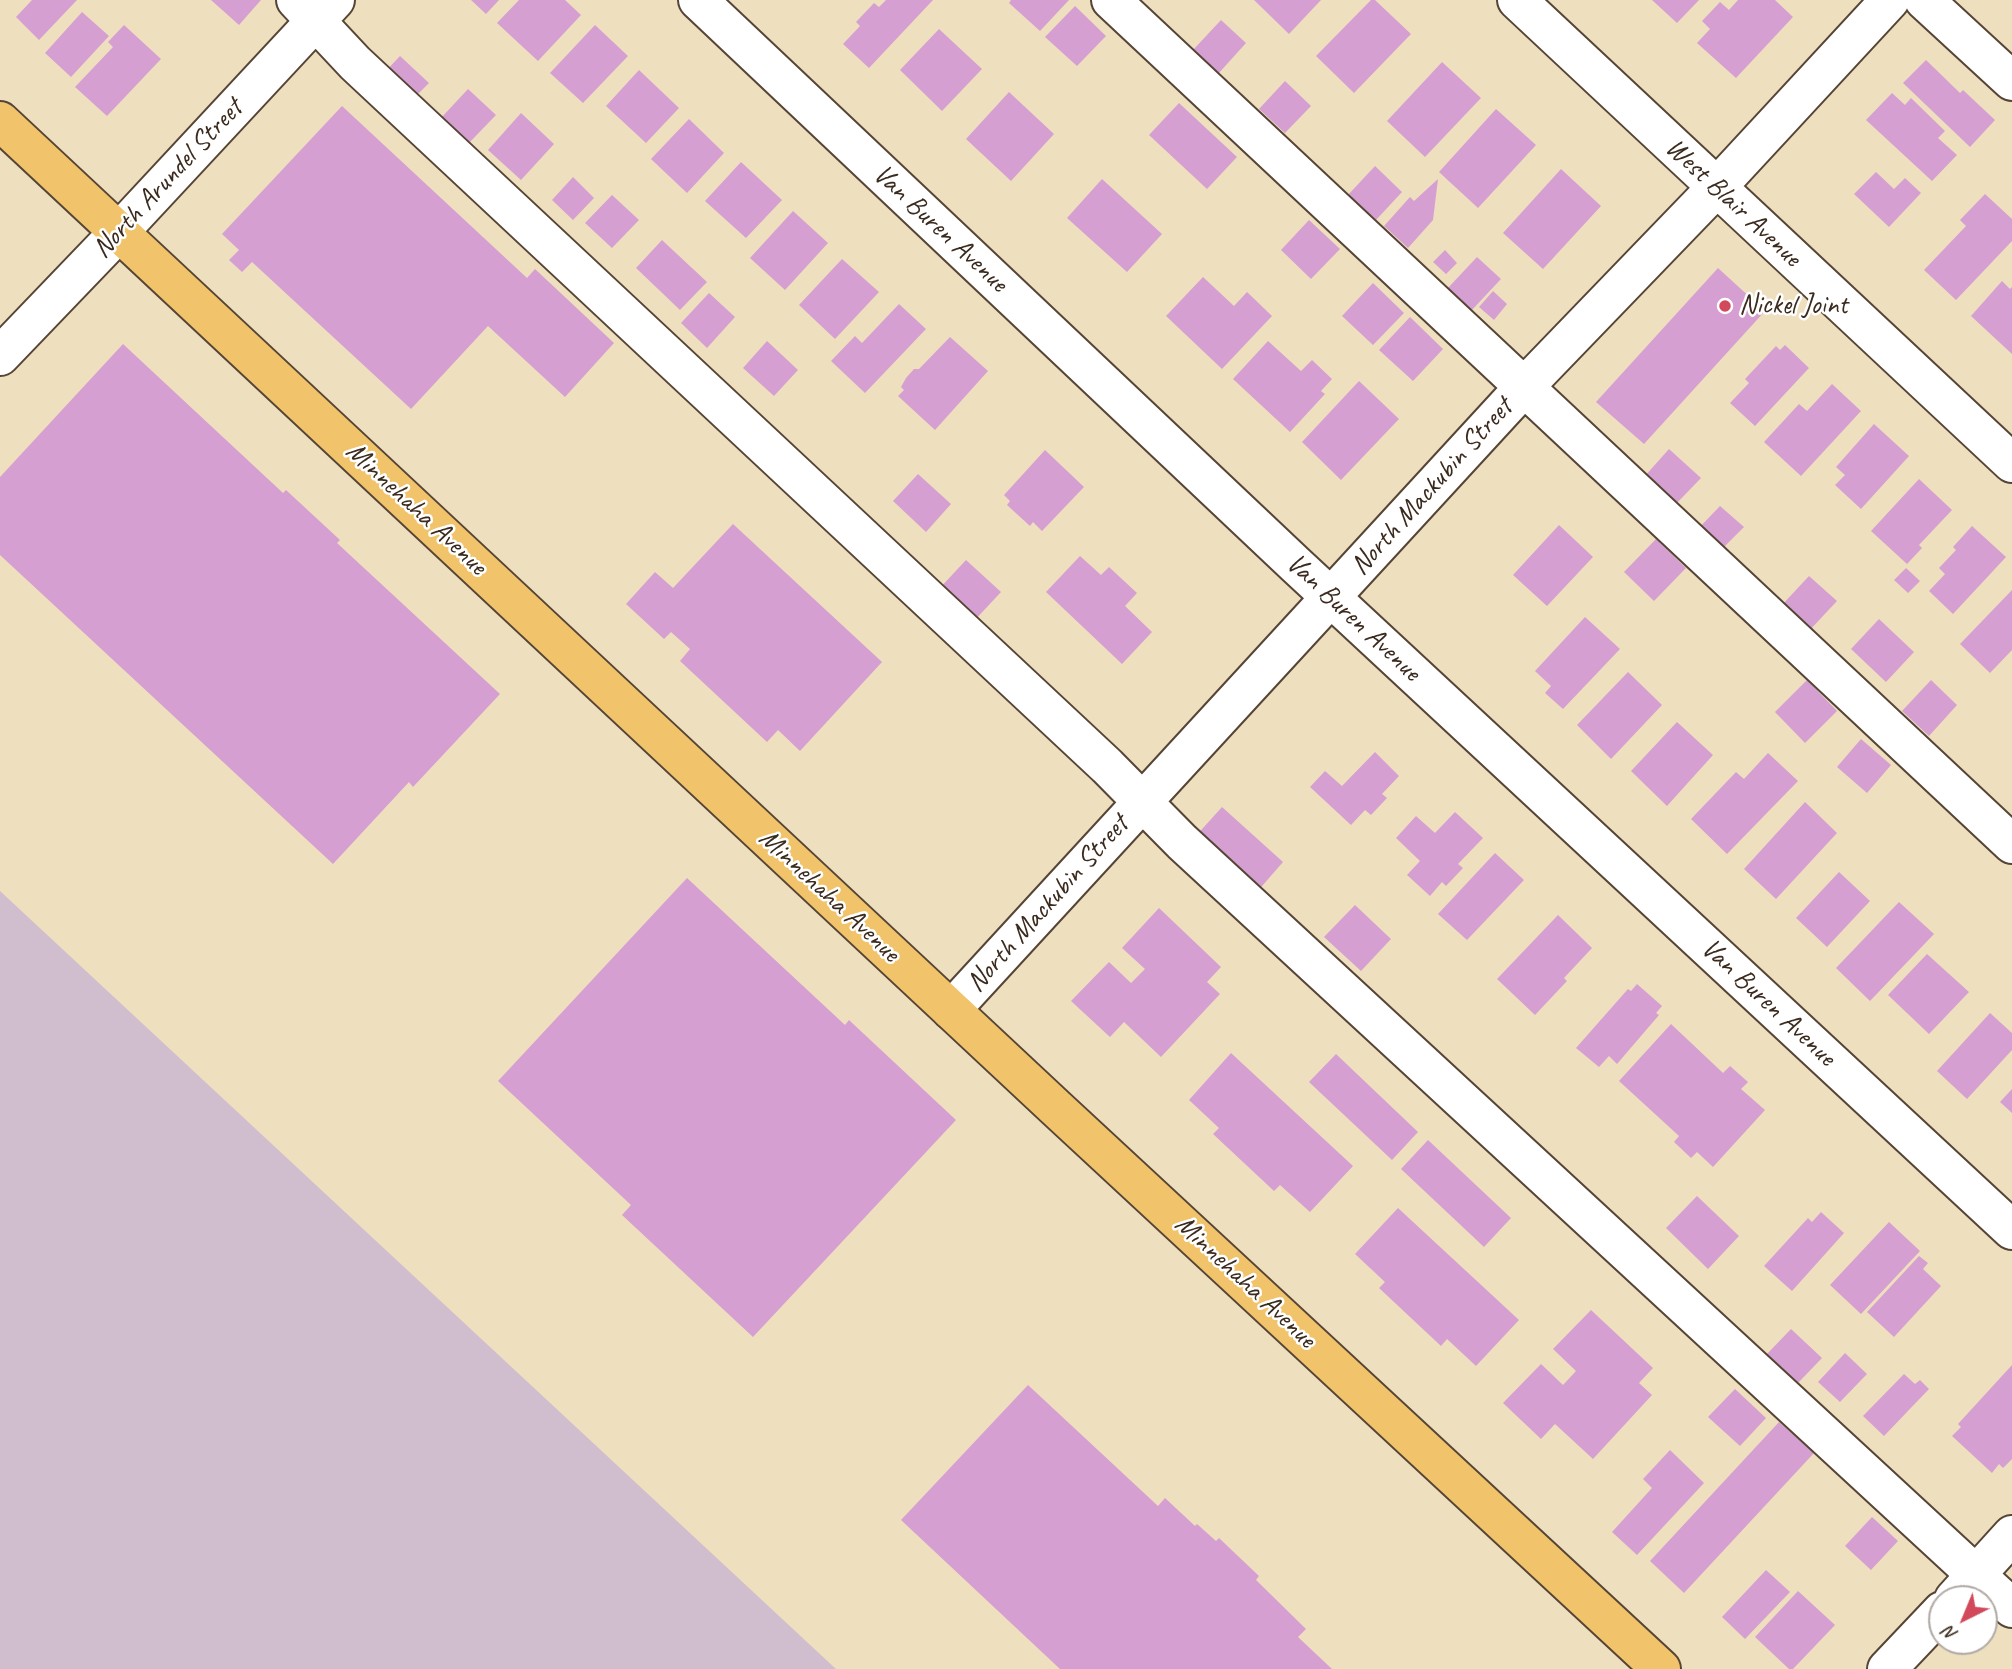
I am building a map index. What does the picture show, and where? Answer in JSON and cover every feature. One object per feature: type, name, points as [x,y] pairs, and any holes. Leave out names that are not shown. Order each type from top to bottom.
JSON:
[{"type":"main road","name":"Minnehaha Avenue","points":[[0,121],[1661,1669]]},
{"type":"street","name":"Van Buren Avenue","points":[[698,0],[1331,597],[2012,1230]]},
{"type":"street","points":[[1111,0],[2012,844]]},
{"type":"street","name":"West Blair Avenue","points":[[1517,0],[2012,463]]},
{"type":"street","name":"North Mackubin Street","points":[[951,1010],[1525,386],[1716,188],[1890,0]]},
{"type":"street","points":[[1924,0],[2012,81]]},
{"type":"street","points":[[315,7],[365,73],[1107,766],[1182,842],[1963,1585]]},
{"type":"street","name":"North Arundel Street","points":[[0,356],[120,231],[315,7]]},
{"type":"street","points":[[1967,1585],[2012,1535]]},
{"type":"street","points":[[1887,1669],[1928,1626]]},
{"type":"shaded area","points":[[0,891],[836,1669],[0,1669]]},
{"type":"building","points":[[32,0],[77,0],[39,40],[16,17]]},
{"type":"building","points":[[211,0],[261,0],[239,25]]},
{"type":"building","points":[[471,0],[499,0],[486,14]]},
{"type":"building","points":[[519,0],[565,0],[581,15],[538,61],[497,23]]},
{"type":"building","points":[[886,0],[933,0],[869,68],[843,44],[860,26],[856,22],[874,3],[879,7]]},
{"type":"building","points":[[1011,0],[1069,0],[1040,31],[1009,3]]},
{"type":"building","points":[[1254,0],[1321,0],[1289,34]]},
{"type":"building","points":[[1371,0],[1375,0],[1411,34],[1354,93],[1316,56]]},
{"type":"building","points":[[1652,0],[1699,0],[1677,23]]},
{"type":"building","points":[[1738,0],[1775,0],[1793,17],[1736,78],[1697,43],[1710,29],[1702,21],[1720,2],[1729,10]]},
{"type":"building","points":[[1075,6],[1106,36],[1077,66],[1045,37]]},
{"type":"building","points":[[82,12],[109,36],[71,77],[45,53]]},
{"type":"building","points":[[1221,20],[1246,43],[1218,74],[1193,50]]},
{"type":"building","points":[[124,25],[161,59],[107,116],[75,87],[113,47],[108,42]]},
{"type":"building","points":[[595,25],[628,56],[583,103],[550,73]]},
{"type":"building","points":[[939,29],[982,69],[942,111],[900,70]]},
{"type":"building","points":[[400,56],[429,83],[410,102],[382,75]]},
{"type":"building","points":[[1926,60],[1960,93],[1963,90],[1995,120],[1970,147],[1903,83]]},
{"type":"building","points":[[1442,62],[1481,98],[1425,157],[1387,121]]},
{"type":"building","points":[[639,70],[679,108],[646,143],[606,106]]},
{"type":"building","points":[[1285,81],[1311,106],[1285,133],[1259,109]]},
{"type":"building","points":[[468,89],[496,115],[468,144],[441,118]]},
{"type":"building","points":[[1009,92],[1054,134],[1011,181],[966,139]]},
{"type":"building","points":[[1892,93],[1905,105],[1911,98],[1945,131],[1938,138],[1957,155],[1932,181],[1866,120]]},
{"type":"building","points":[[1179,103],[1237,157],[1207,189],[1149,135]]},
{"type":"building","points":[[342,106],[527,278],[535,269],[614,343],[565,397],[488,326],[411,409],[252,262],[242,272],[229,260],[239,250],[222,234]]},
{"type":"building","points":[[1496,109],[1536,145],[1478,208],[1439,172]]},
{"type":"building","points":[[521,113],[554,144],[521,180],[488,150]]},
{"type":"building","points":[[689,119],[724,153],[687,193],[651,159]]},
{"type":"building","points":[[741,162],[782,200],[746,238],[705,201]]},
{"type":"building","points":[[1375,166],[1402,192],[1376,220],[1348,195]]},
{"type":"building","points":[[1561,169],[1601,206],[1543,269],[1503,233]]},
{"type":"building","points":[[1876,172],[1894,189],[1905,178],[1921,193],[1889,227],[1854,194]]},
{"type":"building","points":[[573,177],[594,198],[573,220],[552,200]]},
{"type":"building","points":[[1102,179],[1162,234],[1127,272],[1067,218]]},
{"type":"building","points":[[1438,179],[1433,220],[1408,248],[1384,226],[1410,197],[1414,201]]},
{"type":"building","points":[[1985,194],[2012,219],[2012,241],[1956,300],[1924,270],[1966,226],[1960,220]]},
{"type":"building","points":[[612,195],[639,220],[612,248],[585,223]]},
{"type":"building","points":[[793,211],[828,243],[785,290],[750,258]]},
{"type":"building","points":[[1309,220],[1340,249],[1311,279],[1281,250]]},
{"type":"building","points":[[662,240],[707,282],[680,310],[636,268]]},
{"type":"building","points":[[1445,250],[1457,263],[1446,274],[1433,262]]},
{"type":"building","points":[[1477,257],[1501,279],[1471,311],[1447,289]]},
{"type":"building","points":[[842,259],[879,292],[835,339],[799,305]]},
{"type":"building","points":[[1718,268],[1765,311],[1644,444],[1596,402]]},
{"type":"building","points":[[1203,277],[1234,306],[1247,292],[1272,316],[1222,369],[1166,316]]},
{"type":"building","points":[[2002,281],[2010,289],[2012,287],[2012,354],[1971,316]]},
{"type":"building","points":[[1373,283],[1404,313],[1373,345],[1342,316]]},
{"type":"building","points":[[1493,291],[1507,304],[1494,320],[1479,307]]},
{"type":"building","points":[[709,293],[735,317],[707,348],[681,323]]},
{"type":"building","points":[[899,304],[926,329],[865,393],[831,361],[855,336],[862,343]]},
{"type":"building","points":[[1410,317],[1443,349],[1413,381],[1379,350]]},
{"type":"building","points":[[950,337],[988,371],[935,430],[898,396],[904,390],[901,387],[906,378],[914,369],[919,369]]},
{"type":"building","points":[[767,341],[798,370],[774,396],[743,368]]},
{"type":"building","points":[[1268,341],[1301,371],[1312,360],[1332,379],[1321,391],[1325,394],[1290,432],[1233,379]]},
{"type":"building","points":[[123,344],[283,493],[286,490],[340,540],[337,543],[500,694],[413,787],[409,782],[333,864],[0,555],[0,477]]},
{"type":"building","points":[[1785,345],[1809,368],[1755,426],[1730,403],[1749,383],[1745,379],[1776,346],[1780,350]]},
{"type":"building","points":[[1359,381],[1399,419],[1341,480],[1302,442]]},
{"type":"building","points":[[1832,384],[1861,411],[1801,476],[1764,442],[1799,404],[1807,411]]},
{"type":"building","points":[[1874,424],[1909,456],[1861,509],[1835,485],[1845,475],[1836,467]]},
{"type":"building","points":[[1669,449],[1701,478],[1675,505],[1644,477]]},
{"type":"building","points":[[1045,450],[1084,487],[1042,531],[1033,522],[1030,526],[1007,505],[1010,501],[1004,495]]},
{"type":"building","points":[[918,474],[951,504],[926,532],[893,501]]},
{"type":"building","points":[[1919,479],[1952,510],[1919,545],[1922,548],[1907,564],[1871,531]]},
{"type":"building","points":[[1720,506],[1744,527],[1719,552],[1696,531]]},
{"type":"building","points":[[733,524],[882,662],[800,751],[778,730],[767,742],[680,661],[690,649],[671,632],[664,639],[626,604],[655,572],[673,588]]},
{"type":"building","points":[[1559,525],[1593,557],[1547,606],[1513,575]]},
{"type":"building","points":[[1972,526],[2006,557],[1953,614],[1929,591],[1945,574],[1939,568],[1956,550],[1953,547]]},
{"type":"building","points":[[1656,539],[1686,568],[1654,601],[1624,572]]},
{"type":"building","points":[[1080,556],[1101,575],[1109,567],[1137,593],[1125,606],[1152,632],[1122,664],[1046,592]]},
{"type":"building","points":[[966,560],[1001,592],[973,622],[938,590]]},
{"type":"building","points":[[1906,568],[1920,581],[1908,593],[1894,580]]},
{"type":"building","points":[[1809,576],[1837,601],[1808,632],[1781,606]]},
{"type":"building","points":[[2012,590],[2012,650],[1990,673],[1960,644]]},
{"type":"building","points":[[1585,617],[1620,649],[1563,709],[1545,693],[1551,686],[1535,671]]},
{"type":"building","points":[[1879,619],[1914,652],[1886,682],[1851,649]]},
{"type":"building","points":[[1628,672],[1662,705],[1611,759],[1577,725]]},
{"type":"building","points":[[1807,680],[1837,711],[1805,743],[1775,712]]},
{"type":"building","points":[[1931,680],[1957,705],[1929,736],[1902,711]]},
{"type":"building","points":[[1677,722],[1713,755],[1667,806],[1631,771]]},
{"type":"building","points":[[1861,739],[1891,765],[1867,793],[1837,767]]},
{"type":"building","points":[[1375,752],[1399,776],[1382,794],[1387,798],[1371,815],[1365,810],[1351,825],[1310,787],[1325,771],[1342,786]]},
{"type":"building","points":[[1768,753],[1798,781],[1727,854],[1691,819],[1736,772],[1744,779]]},
{"type":"building","points":[[1805,802],[1837,833],[1776,899],[1744,869]]},
{"type":"building","points":[[1222,807],[1283,862],[1256,893],[1194,838]]},
{"type":"building","points":[[1455,812],[1483,838],[1458,864],[1463,868],[1446,886],[1442,882],[1430,896],[1407,875],[1420,861],[1396,838],[1416,816],[1435,833]]},
{"type":"building","points":[[1495,853],[1524,880],[1467,940],[1438,914]]},
{"type":"building","points":[[1839,872],[1870,901],[1827,947],[1796,918]]},
{"type":"building","points":[[687,878],[845,1025],[849,1020],[956,1120],[753,1337],[622,1215],[631,1205],[498,1081]]},
{"type":"building","points":[[1899,902],[1934,934],[1870,1001],[1836,968]]},
{"type":"building","points":[[1355,905],[1391,939],[1361,971],[1324,937]]},
{"type":"building","points":[[1159,908],[1221,967],[1207,982],[1220,994],[1161,1057],[1124,1022],[1110,1037],[1071,1001],[1109,962],[1131,983],[1145,969],[1122,948]]},
{"type":"building","points":[[1558,915],[1592,948],[1564,978],[1567,981],[1535,1015],[1497,979]]},
{"type":"building","points":[[1927,954],[1969,992],[1929,1034],[1888,995]]},
{"type":"building","points":[[1637,984],[1662,1006],[1656,1013],[1659,1015],[1617,1064],[1609,1056],[1599,1067],[1576,1048],[1628,989],[1631,991]]},
{"type":"building","points":[[1990,1013],[2012,1033],[2012,1050],[1967,1099],[1937,1071]]},
{"type":"building","points":[[1671,1024],[1723,1073],[1730,1066],[1748,1082],[1741,1089],[1765,1110],[1713,1167],[1697,1152],[1691,1158],[1674,1142],[1679,1136],[1619,1081]]},
{"type":"building","points":[[1231,1053],[1353,1166],[1310,1212],[1280,1185],[1274,1191],[1213,1134],[1219,1128],[1189,1100]]},
{"type":"building","points":[[1336,1054],[1418,1132],[1392,1160],[1309,1082]]},
{"type":"building","points":[[2012,1089],[2012,1113],[2000,1102]]},
{"type":"building","points":[[1428,1140],[1511,1218],[1484,1247],[1401,1169]]},
{"type":"building","points":[[1697,1196],[1739,1236],[1708,1269],[1666,1228]]},
{"type":"building","points":[[1398,1208],[1519,1320],[1476,1366],[1447,1339],[1441,1346],[1379,1288],[1385,1282],[1355,1254]]},
{"type":"building","points":[[1821,1212],[1844,1233],[1792,1291],[1764,1266],[1808,1218],[1812,1222]]},
{"type":"building","points":[[1889,1222],[1920,1251],[1861,1314],[1830,1285]]},
{"type":"building","points":[[1919,1256],[1928,1263],[1923,1269],[1941,1286],[1894,1337],[1867,1312]]},
{"type":"building","points":[[1591,1310],[1653,1368],[1639,1383],[1652,1395],[1593,1459],[1555,1424],[1541,1439],[1503,1403],[1541,1364],[1563,1385],[1576,1371],[1553,1349]]},
{"type":"building","points":[[1791,1329],[1822,1358],[1797,1384],[1766,1355]]},
{"type":"building","points":[[1845,1353],[1867,1374],[1840,1402],[1818,1382]]},
{"type":"building","points":[[2012,1365],[2012,1459],[2003,1468],[1999,1464],[1992,1473],[1952,1436],[1961,1427],[1958,1424]]},
{"type":"building","points":[[1904,1374],[1915,1384],[1920,1380],[1929,1389],[1884,1436],[1863,1416]]},
{"type":"building","points":[[1028,1385],[1158,1506],[1165,1498],[1195,1526],[1197,1524],[1216,1541],[1219,1538],[1259,1576],[1256,1580],[1306,1629],[1298,1637],[1332,1669],[1060,1669],[901,1520]]},
{"type":"building","points":[[1735,1389],[1766,1418],[1740,1446],[1708,1417]]},
{"type":"building","points":[[1779,1422],[1814,1453],[1684,1593],[1650,1561]]},
{"type":"building","points":[[1670,1450],[1704,1483],[1637,1555],[1612,1532],[1652,1488],[1643,1479]]},
{"type":"building","points":[[1872,1517],[1898,1541],[1871,1570],[1845,1546]]},
{"type":"building","points":[[1766,1570],[1790,1592],[1745,1639],[1722,1617]]},
{"type":"building","points":[[1798,1591],[1835,1625],[1793,1669],[1789,1669],[1755,1637]]},
{"type":"place","name":"Nickel Joint","points":[[1725,306]]}]
